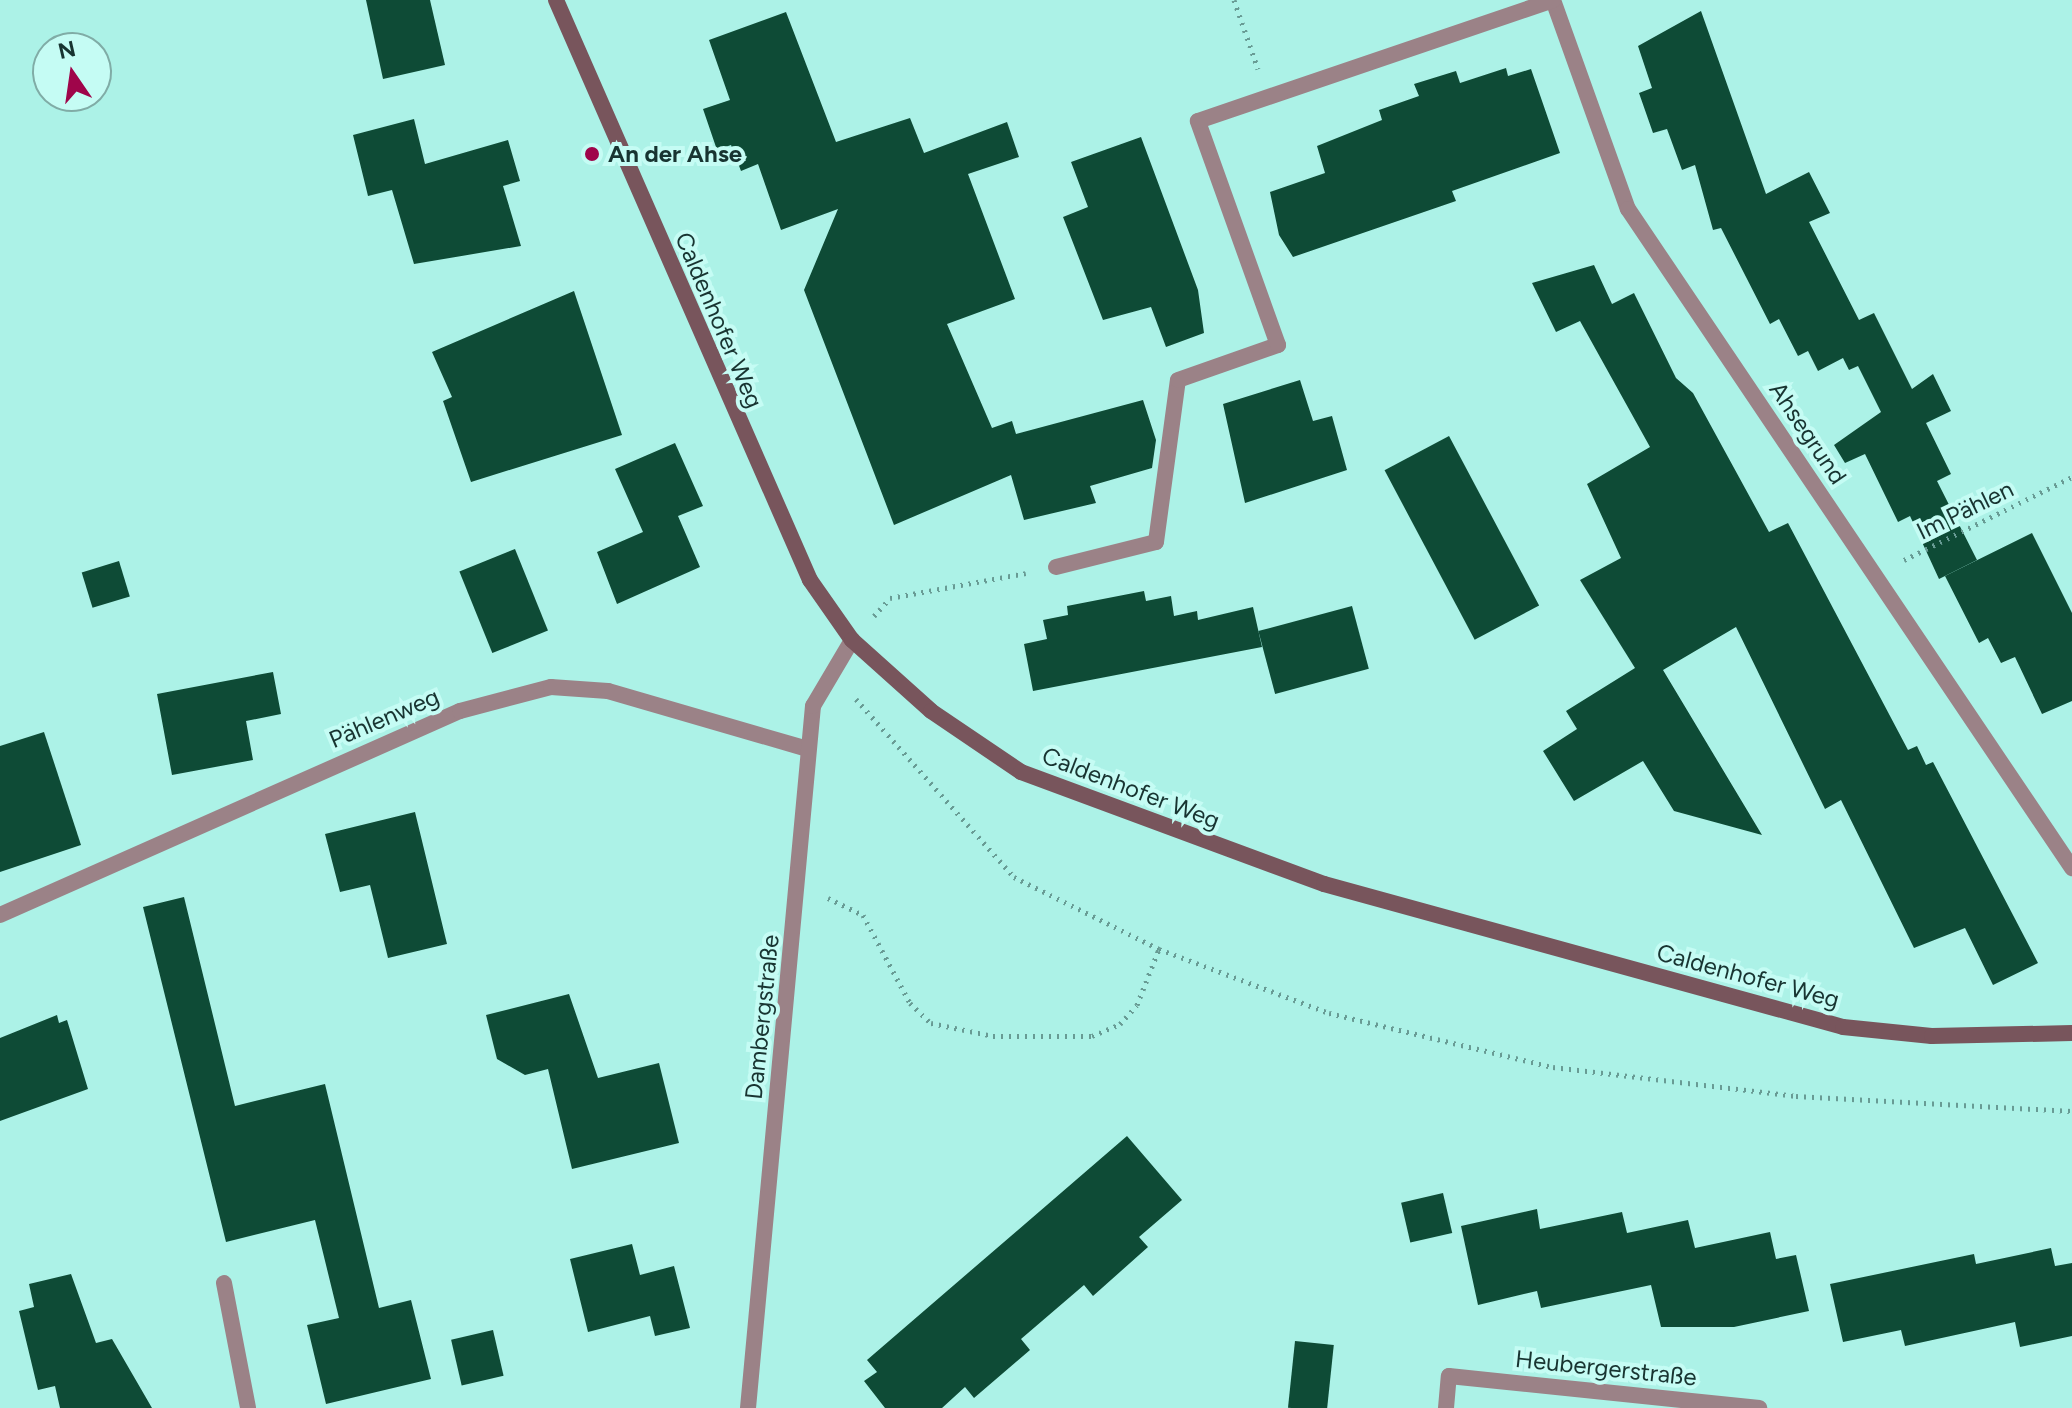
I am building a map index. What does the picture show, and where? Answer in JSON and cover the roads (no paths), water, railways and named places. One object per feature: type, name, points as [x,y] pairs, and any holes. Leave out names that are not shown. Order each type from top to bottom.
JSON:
[{"type":"main road","name":"Caldenhofer Weg","points":[[556,0],[775,510],[810,580],[852,640],[931,711],[1021,772],[1324,884],[1843,1027],[1932,1036],[2072,1033]]},
{"type":"street","name":"Ahsegrund","points":[[1056,567],[1156,542],[1178,380],[1278,345],[1198,121],[1553,0],[1628,209],[2072,868]]},
{"type":"street","name":"Dambergstraße","points":[[748,1408],[799,894],[807,749],[813,706],[830,672],[852,640]]},
{"type":"street","name":"Pählenweg","points":[[0,915],[460,711],[551,687],[608,691],[807,749]]},
{"type":"street","points":[[224,1283],[248,1408]]},
{"type":"street","name":"Heubergerstraße","points":[[1446,1408],[1449,1376],[1759,1408]]},
{"type":"place","name":"An der Ahse","points":[[592,154]]}]
